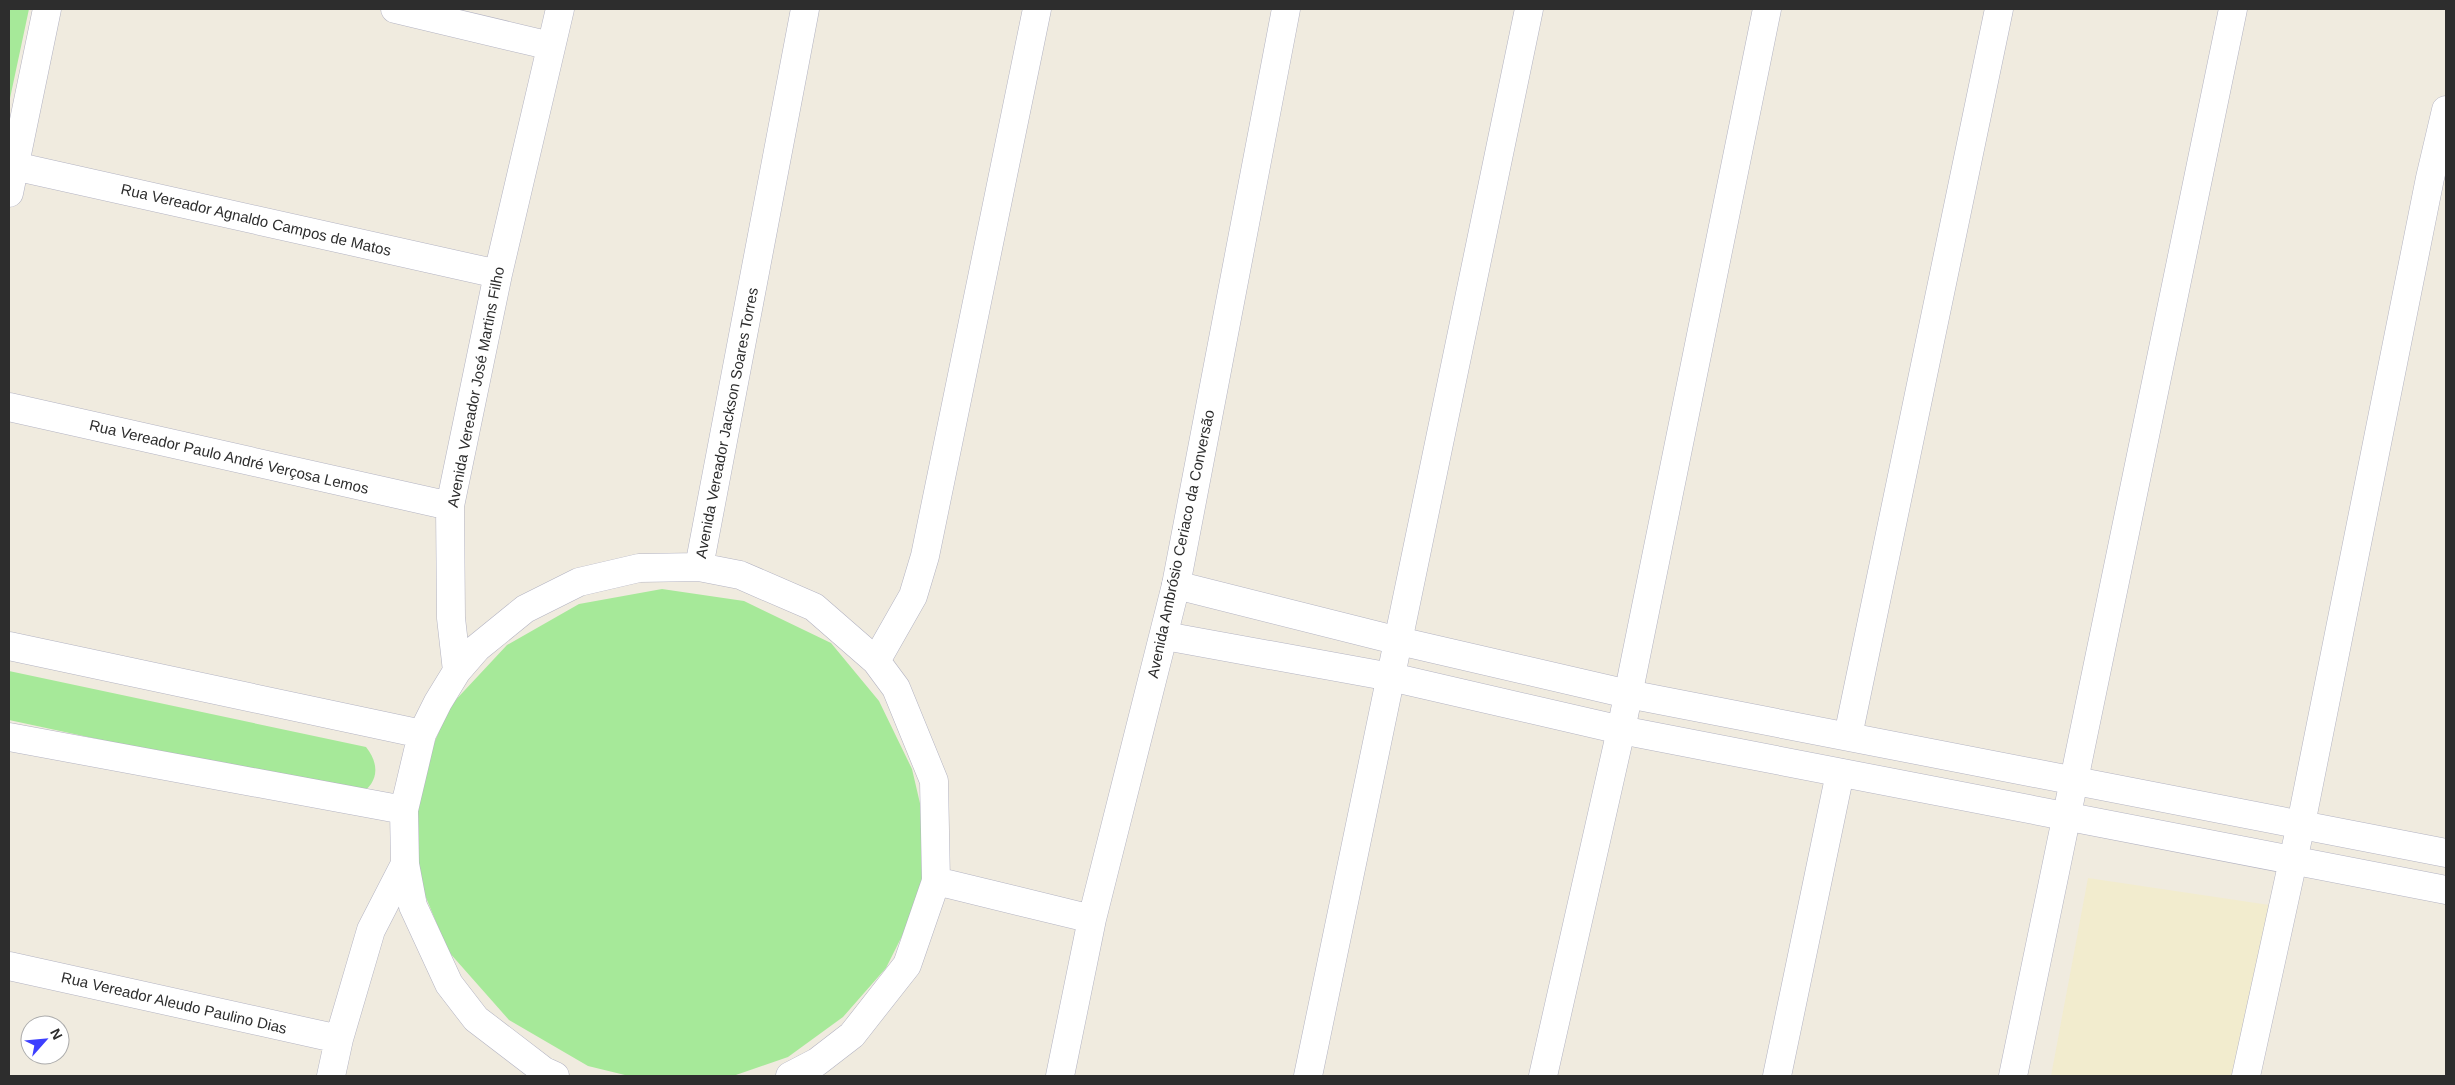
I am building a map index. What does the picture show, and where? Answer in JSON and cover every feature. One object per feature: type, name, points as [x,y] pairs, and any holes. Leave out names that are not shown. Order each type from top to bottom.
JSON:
[{"type":"street","points":[[9,193],[46,9]]},
{"type":"street","points":[[395,9],[551,46]]},
{"type":"street","name":"Avenida Vereador José Martins Filho","points":[[458,671],[451,618],[450,506],[498,274],[560,9]]},
{"type":"street","name":"Avenida Vereador Jackson Soares Torres","points":[[458,671],[478,648],[524,609],[579,582],[639,568],[700,567],[804,9]]},
{"type":"street","points":[[876,661],[913,596],[925,556],[1038,9]]},
{"type":"street","name":"Avenida Ambrósio Ceriaco da Conversão","points":[[1060,1076],[1092,919],[1165,636],[1176,585],[1286,9]]},
{"type":"street","points":[[1308,1076],[1529,9]]},
{"type":"street","points":[[1543,1076],[1621,730],[1767,9]]},
{"type":"street","points":[[1848,736],[1999,9]]},
{"type":"street","points":[[2013,1076],[2233,9]]},
{"type":"street","points":[[2246,1076],[2301,824],[2428,188],[2446,110]]},
{"type":"street","name":"Rua Vereador Agnaldo Campos de Matos","points":[[14,166],[498,274]]},
{"type":"street","name":"Rua Vereador Paulo André Verçosa Lemos","points":[[9,407],[450,506]]},
{"type":"street","points":[[700,567],[740,575],[814,607],[876,661],[896,688],[934,781],[936,881],[907,965],[852,1035],[815,1069],[790,1076]]},
{"type":"street","points":[[1176,585],[1398,641],[1628,694],[2446,853]]},
{"type":"street","points":[[1165,636],[1391,677],[1621,730],[2446,890]]},
{"type":"street","points":[[9,646],[422,734]]},
{"type":"street","points":[[458,671],[438,702],[422,734],[404,810],[405,864],[413,906],[449,984],[476,1019],[544,1072],[555,1076]]},
{"type":"street","points":[[9,737],[404,810]]},
{"type":"street","points":[[1777,1076],[1840,773]]},
{"type":"street","points":[[331,1076],[338,1039],[371,930],[405,864]]},
{"type":"street","points":[[936,881],[1092,919]]},
{"type":"street","name":"Rua Vereador Aleudo Paulino Dias","points":[[9,966],[338,1039]]},
{"type":"shaded area","points":[[2088,878],[2276,906],[2240,1076],[2051,1076]]},
{"type":"green space","points":[[9,9],[29,9],[9,103]]},
{"type":"green space","points":[[662,589],[744,601],[831,643],[879,701],[912,769],[929,842],[916,908],[886,968],[843,1017],[788,1057],[733,1076],[629,1076],[588,1066],[509,1020],[448,951],[413,866],[417,783],[450,706],[507,645],[579,604]]},
{"type":"green space","points":[[9,671],[366,747],[374,760],[375,773],[370,785],[358,795],[9,720]]}]
